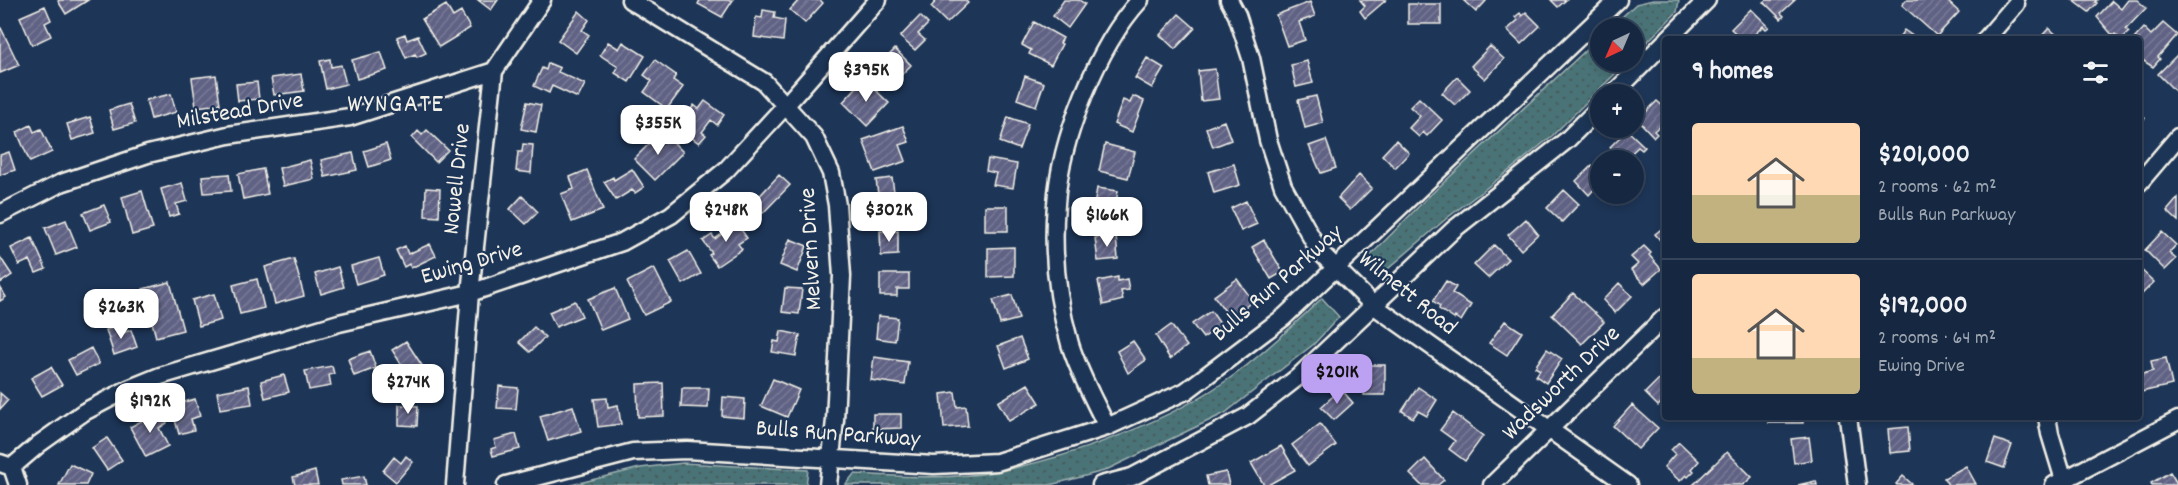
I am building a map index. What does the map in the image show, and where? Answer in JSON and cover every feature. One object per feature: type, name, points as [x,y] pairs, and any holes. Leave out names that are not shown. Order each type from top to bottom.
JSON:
[{"type":"street","name":"Nowell Drive","points":[[455,485],[470,293],[494,71],[542,0]]},
{"type":"street","name":"Melvern Drive","points":[[630,0],[764,82],[814,137],[831,173],[837,205],[842,276],[836,420],[828,485]]},
{"type":"street","name":"Ewing Drive","points":[[6,465],[84,412],[128,388],[160,376],[339,323],[470,293],[621,242],[671,215],[726,170],[878,0]]},
{"type":"street","points":[[1107,427],[1082,376],[1070,343],[1059,296],[1054,231],[1056,201],[1065,154],[1078,108],[1105,50],[1140,0]]},
{"type":"street","name":"Wilmett Road","points":[[1229,0],[1237,15],[1251,58],[1268,140],[1283,186],[1319,251],[1373,305],[1628,485]]},
{"type":"street","name":"Bulls Run Parkway","points":[[506,485],[633,452],[687,450],[934,465],[997,462],[1107,427],[1186,391],[1284,317],[1618,0]]},
{"type":"street","points":[[1671,36],[1707,0]]},
{"type":"street","points":[[1989,36],[2016,4]]},
{"type":"street","points":[[1623,84],[1662,45]]},
{"type":"street","name":"Milstead Drive","points":[[0,214],[62,183],[148,154],[228,135],[350,117],[494,71]]},
{"type":"street","points":[[1101,485],[1135,481],[1248,416],[1298,377],[1453,230],[1567,140],[1590,117]]},
{"type":"street","points":[[2142,179],[2178,137]]},
{"type":"street","name":"Wadsworth Drive","points":[[1492,485],[1662,320]]},
{"type":"street","points":[[1848,420],[1857,485]]},
{"type":"street","points":[[2048,420],[2059,482],[2178,420]]},
{"type":"street","points":[[6,465],[18,485]]},
{"type":"green space","points":[[1653,0],[1679,0],[1677,12],[1644,45],[1644,18],[1621,18],[1636,4]]},
{"type":"green space","points":[[1590,46],[1590,72],[1617,72],[1605,84],[1590,84],[1590,98],[1553,135],[1447,218],[1382,274],[1365,261],[1426,199]]},
{"type":"green space","points":[[1322,298],[1339,317],[1314,344],[1225,413],[1104,471],[1050,485],[845,485],[854,474],[942,477],[994,472],[1056,457],[1121,435],[1183,406],[1237,373],[1281,337]]},
{"type":"green space","points":[[683,463],[808,470],[806,485],[571,485],[640,468]]},
{"type":"building","points":[[59,0],[88,0],[66,14],[58,1]]},
{"type":"building","points":[[478,0],[498,0],[491,10]]},
{"type":"building","points":[[700,0],[733,0],[722,17],[698,4]]},
{"type":"building","points":[[799,0],[820,0],[823,3],[805,23],[790,10]]},
{"type":"building","points":[[937,0],[965,0],[968,3],[947,23],[931,7]]},
{"type":"building","points":[[1064,0],[1079,0],[1085,4],[1068,28],[1053,16]]},
{"type":"building","points":[[1360,0],[1386,0],[1365,18],[1360,11],[1365,6]]},
{"type":"building","points":[[1463,0],[1485,0],[1486,1],[1476,12]]},
{"type":"building","points":[[1551,0],[1566,0],[1558,7]]},
{"type":"building","points":[[1767,0],[1795,0],[1781,13],[1784,16],[1781,19],[1764,2]]},
{"type":"building","points":[[1906,0],[1946,0],[1959,12],[1937,36],[1902,5]]},
{"type":"building","points":[[2073,0],[2097,0],[2095,2],[2097,3],[2089,12]]},
{"type":"building","points":[[2128,0],[2137,0],[2146,8],[2126,29],[2129,32],[2124,36],[2115,34],[2113,36],[2097,17],[2112,1],[2121,9]]},
{"type":"building","points":[[1310,2],[1315,16],[1299,22],[1305,40],[1287,46],[1276,15]]},
{"type":"building","points":[[1408,4],[1441,4],[1441,24],[1408,24]]},
{"type":"building","points":[[446,5],[453,17],[461,12],[470,28],[439,47],[422,19]]},
{"type":"building","points":[[45,6],[51,20],[45,23],[51,36],[32,45],[20,17]]},
{"type":"building","points":[[1751,9],[1769,27],[1766,29],[1763,26],[1753,36],[1739,36],[1731,29]]},
{"type":"building","points":[[763,10],[775,12],[774,18],[785,20],[783,41],[754,37],[756,17],[762,18]]},
{"type":"building","points":[[579,11],[589,20],[582,30],[589,35],[576,53],[558,40]]},
{"type":"building","points":[[1526,12],[1540,26],[1521,44],[1507,30],[1518,20],[1515,17],[1520,13],[1522,16]]},
{"type":"building","points":[[1179,14],[1195,28],[1175,49],[1160,35]]},
{"type":"building","points":[[920,16],[928,24],[918,34],[925,40],[915,50],[900,37]]},
{"type":"building","points":[[1034,22],[1063,38],[1051,65],[1029,54],[1031,50],[1022,45]]},
{"type":"building","points":[[2163,23],[2177,35],[2158,57],[2160,59],[2153,67],[2142,60],[2142,36],[2137,36],[2144,28],[2151,35]]},
{"type":"building","points":[[2049,28],[2058,36],[2042,36]]},
{"type":"building","points":[[0,29],[19,65],[0,73]]},
{"type":"building","points":[[1904,30],[1913,36],[1900,36]]},
{"type":"building","points":[[405,34],[407,40],[418,36],[426,53],[406,58],[397,37]]},
{"type":"building","points":[[608,42],[619,49],[623,42],[645,56],[629,82],[615,73],[618,67],[600,55]]},
{"type":"building","points":[[1490,46],[1504,59],[1485,79],[1471,66]]},
{"type":"building","points":[[895,49],[911,65],[891,85],[875,70]]},
{"type":"building","points":[[381,52],[387,70],[357,79],[352,60]]},
{"type":"building","points":[[2178,54],[2178,94],[2158,74]]},
{"type":"building","points":[[1147,58],[1164,68],[1152,88],[1135,78]]},
{"type":"building","points":[[330,59],[331,67],[341,65],[346,84],[326,89],[320,61]]},
{"type":"building","points":[[655,60],[676,75],[673,80],[683,87],[667,109],[644,92],[652,81],[644,75]]},
{"type":"building","points":[[1307,61],[1313,83],[1296,87],[1291,65]]},
{"type":"building","points":[[548,63],[560,68],[558,72],[585,84],[578,98],[552,86],[549,93],[534,86],[542,68],[546,70]]},
{"type":"building","points":[[1215,69],[1219,99],[1201,101],[1198,71]]},
{"type":"building","points":[[301,74],[304,91],[274,95],[271,78]]},
{"type":"building","points":[[216,75],[220,104],[196,107],[192,78]]},
{"type":"building","points":[[1025,76],[1044,83],[1036,106],[1017,99]]},
{"type":"building","points":[[1457,77],[1470,90],[1455,105],[1442,93]]},
{"type":"building","points":[[864,79],[889,103],[867,126],[843,102]]},
{"type":"building","points":[[257,82],[259,99],[238,101],[236,84]]},
{"type":"building","points":[[171,94],[176,112],[151,119],[146,100]]},
{"type":"building","points":[[1133,96],[1144,101],[1132,132],[1114,124],[1123,100],[1130,103]]},
{"type":"building","points":[[1316,96],[1323,123],[1305,128],[1298,100]]},
{"type":"building","points":[[1419,98],[1442,120],[1427,136],[1423,132],[1419,137],[1409,128],[1420,116],[1410,107]]},
{"type":"building","points":[[705,101],[724,115],[717,125],[711,120],[702,132],[706,135],[699,143],[681,130],[686,123],[683,120],[694,105],[699,109]]},
{"type":"building","points":[[1657,101],[1662,105],[1662,124],[1654,131],[1657,134],[1654,137],[1644,126],[1644,114]]},
{"type":"building","points":[[527,102],[541,105],[536,132],[521,129]]},
{"type":"building","points":[[129,104],[135,123],[114,129],[109,110]]},
{"type":"building","points":[[90,117],[95,133],[72,140],[67,124]]},
{"type":"building","points":[[1008,117],[1028,124],[1019,149],[1000,142]]},
{"type":"building","points":[[1224,121],[1231,140],[1213,147],[1206,128]]},
{"type":"building","points":[[31,125],[34,132],[41,129],[52,152],[30,162],[17,132]]},
{"type":"building","points":[[903,126],[909,142],[900,145],[906,161],[875,172],[863,140]]},
{"type":"building","points":[[427,130],[448,150],[436,162],[412,138],[418,131],[422,135]]},
{"type":"building","points":[[662,131],[683,152],[655,180],[634,159]]},
{"type":"building","points":[[1619,138],[1635,138],[1645,147],[1642,150],[1638,147],[1635,150],[1613,150],[1610,147]]},
{"type":"building","points":[[1326,140],[1336,168],[1321,173],[1309,146]]},
{"type":"building","points":[[1396,140],[1409,153],[1395,168],[1382,155]]},
{"type":"building","points":[[386,144],[391,160],[369,167],[364,151]]},
{"type":"building","points":[[523,144],[533,145],[531,173],[516,171],[518,152],[522,152]]},
{"type":"building","points":[[1105,144],[1135,152],[1128,178],[1099,171]]},
{"type":"building","points":[[9,152],[15,170],[0,175],[0,155]]},
{"type":"building","points":[[353,153],[357,170],[325,177],[321,160]]},
{"type":"building","points":[[988,159],[1017,164],[1013,188],[993,185],[996,173],[986,171]]},
{"type":"building","points":[[310,160],[314,179],[283,186],[279,168]]},
{"type":"building","points":[[1234,164],[1240,185],[1214,193],[1208,172]]},
{"type":"building","points":[[1590,167],[1589,195],[1576,181]]},
{"type":"building","points":[[263,169],[268,194],[243,199],[238,174]]},
{"type":"building","points":[[632,169],[644,187],[635,193],[632,190],[616,200],[604,182],[613,177],[614,180]]},
{"type":"building","points":[[587,170],[603,210],[572,222],[561,194],[574,189],[570,177]]},
{"type":"building","points":[[229,174],[231,191],[204,193],[202,176]]},
{"type":"building","points":[[779,175],[790,185],[763,213],[753,203]]},
{"type":"building","points":[[1359,175],[1372,188],[1350,210],[1338,198]]},
{"type":"building","points":[[892,178],[896,205],[880,208],[876,180]]},
{"type":"building","points":[[182,183],[187,201],[176,204],[179,214],[169,217],[161,189]]},
{"type":"building","points":[[426,188],[440,189],[439,217],[425,216]]},
{"type":"building","points":[[1097,188],[1118,191],[1114,215],[1093,212]]},
{"type":"building","points":[[1564,190],[1579,204],[1562,222],[1547,208]]},
{"type":"building","points":[[142,191],[153,229],[132,235],[122,197]]},
{"type":"building","points":[[522,196],[538,212],[526,224],[510,209]]},
{"type":"building","points":[[2178,198],[2178,221],[2167,211]]},
{"type":"building","points":[[1246,201],[1257,224],[1241,231],[1231,208]]},
{"type":"building","points":[[104,205],[111,222],[90,230],[83,213]]},
{"type":"building","points":[[985,206],[1008,206],[1008,231],[985,231]]},
{"type":"building","points":[[733,218],[747,238],[738,244],[742,249],[717,266],[709,255],[712,253],[703,241],[712,235],[715,239],[727,230],[723,225]]},
{"type":"building","points":[[1526,219],[1538,234],[1521,250],[1508,235]]},
{"type":"building","points":[[66,220],[77,247],[56,255],[45,228]]},
{"type":"building","points":[[1662,229],[1662,242],[1655,234]]},
{"type":"building","points":[[880,231],[898,231],[898,255],[881,256]]},
{"type":"building","points":[[2162,232],[2176,245],[2169,253],[2176,259],[2165,270],[2145,250]]},
{"type":"building","points":[[1116,236],[1118,259],[1098,261],[1095,238]]},
{"type":"building","points":[[32,238],[46,269],[36,273],[30,260],[19,265],[11,248]]},
{"type":"building","points":[[790,239],[807,246],[797,272],[780,265]]},
{"type":"building","points":[[1264,240],[1283,272],[1271,279],[1252,247]]},
{"type":"building","points":[[430,244],[436,256],[411,268],[409,264],[404,267],[396,250],[405,246],[408,254]]},
{"type":"building","points":[[1494,245],[1508,259],[1488,278],[1474,265]]},
{"type":"building","points":[[1644,246],[1661,269],[1644,284],[1631,270],[1638,264],[1631,257]]},
{"type":"building","points":[[1014,247],[1014,276],[988,277],[988,248]]},
{"type":"building","points":[[688,251],[701,274],[683,284],[670,261]]},
{"type":"building","points":[[0,257],[12,275],[0,283]]},
{"type":"building","points":[[379,258],[384,275],[356,284],[351,266]]},
{"type":"building","points":[[294,259],[304,296],[275,304],[265,267]]},
{"type":"building","points":[[338,267],[344,287],[321,294],[315,274]]},
{"type":"building","points":[[654,268],[671,302],[644,315],[627,282]]},
{"type":"building","points":[[2142,271],[2154,282],[2142,294]]},
{"type":"building","points":[[880,274],[909,274],[909,289],[897,289],[897,296],[880,296]]},
{"type":"building","points":[[1118,277],[1118,281],[1127,279],[1129,290],[1121,291],[1123,300],[1103,305],[1098,281]]},
{"type":"building","points":[[257,279],[264,308],[240,314],[233,285]]},
{"type":"building","points":[[1237,279],[1253,301],[1230,318],[1214,296]]},
{"type":"building","points":[[1446,281],[1456,287],[1452,293],[1471,305],[1461,321],[1439,309],[1440,306],[1433,301]]},
{"type":"building","points":[[170,282],[183,330],[156,337],[143,289]]},
{"type":"building","points":[[1619,283],[1632,296],[1615,313],[1603,300]]},
{"type":"building","points":[[0,287],[6,297],[0,301]]},
{"type":"building","points":[[615,288],[628,319],[601,330],[588,299]]},
{"type":"building","points":[[785,288],[802,289],[799,314],[782,312]]},
{"type":"building","points":[[1573,293],[1604,322],[1582,344],[1552,315]]},
{"type":"building","points":[[214,294],[221,320],[199,326],[192,300]]},
{"type":"building","points":[[1012,295],[1019,319],[1000,324],[993,300]]},
{"type":"building","points":[[575,301],[582,316],[556,327],[549,312]]},
{"type":"building","points":[[1211,311],[1221,325],[1203,338],[1192,324]]},
{"type":"building","points":[[878,316],[898,318],[895,341],[876,338]]},
{"type":"building","points":[[1505,321],[1522,332],[1507,355],[1489,343]]},
{"type":"building","points":[[119,325],[122,333],[131,330],[137,347],[114,355],[106,330]]},
{"type":"building","points":[[1171,325],[1187,346],[1170,359],[1156,336]]},
{"type":"building","points":[[534,327],[545,337],[530,352],[519,342]]},
{"type":"building","points":[[781,331],[800,335],[796,356],[772,352],[774,341],[779,342]]},
{"type":"building","points":[[1020,338],[1028,359],[1006,368],[998,346]]},
{"type":"building","points":[[406,341],[423,367],[409,376],[392,350]]},
{"type":"building","points":[[1133,341],[1146,360],[1128,373],[1117,351]]},
{"type":"building","points":[[91,348],[99,364],[76,375],[68,360]]},
{"type":"building","points":[[1547,349],[1562,359],[1546,383],[1536,376],[1540,370],[1535,367]]},
{"type":"building","points":[[370,351],[376,368],[354,376],[348,359]]},
{"type":"building","points":[[874,357],[908,362],[905,385],[871,380]]},
{"type":"building","points":[[2166,358],[2172,385],[2142,392],[2142,374],[2153,371],[2151,361]]},
{"type":"building","points":[[1364,365],[1385,365],[1385,395],[1364,395]]},
{"type":"building","points":[[332,366],[334,374],[329,375],[331,386],[309,390],[305,371]]},
{"type":"building","points":[[51,367],[62,385],[42,396],[31,378]]},
{"type":"building","points":[[284,375],[289,392],[265,398],[261,381]]},
{"type":"building","points":[[1662,378],[1662,402],[1658,406],[1645,393]]},
{"type":"building","points":[[773,379],[799,390],[787,417],[761,406]]},
{"type":"building","points":[[663,383],[664,416],[638,417],[637,384]]},
{"type":"building","points":[[1028,384],[1040,403],[1009,421],[998,402]]},
{"type":"building","points":[[249,386],[252,404],[220,409],[217,392]]},
{"type":"building","points":[[499,386],[518,388],[516,409],[497,408]]},
{"type":"building","points":[[1418,387],[1437,400],[1427,416],[1418,411],[1413,418],[1402,411]]},
{"type":"building","points":[[682,388],[709,388],[708,408],[681,407]]},
{"type":"building","points":[[1341,389],[1353,403],[1334,420],[1321,407]]},
{"type":"building","points":[[955,392],[957,407],[966,406],[968,426],[944,428],[941,394]]},
{"type":"building","points":[[0,393],[8,400],[0,409]]},
{"type":"building","points":[[723,397],[745,399],[744,418],[722,416]]},
{"type":"building","points":[[607,398],[608,407],[618,405],[621,424],[598,427],[594,399]]},
{"type":"building","points":[[195,399],[200,416],[191,419],[194,430],[179,434],[171,406]]},
{"type":"building","points":[[399,405],[418,406],[417,426],[399,425]]},
{"type":"building","points":[[1632,405],[1658,428],[1638,449],[1613,426]]},
{"type":"building","points":[[573,406],[581,431],[548,441],[540,416]]},
{"type":"building","points":[[160,411],[167,423],[159,428],[168,446],[146,457],[130,427]]},
{"type":"building","points":[[1453,413],[1483,436],[1465,461],[1449,449],[1455,441],[1440,430]]},
{"type":"building","points":[[873,414],[901,414],[901,428],[873,429]]},
{"type":"building","points":[[1769,420],[1803,420],[1803,423],[1769,423]]},
{"type":"building","points":[[1320,424],[1336,445],[1308,466],[1292,445]]},
{"type":"building","points":[[1908,427],[1910,451],[1890,453],[1888,429]]},
{"type":"building","points":[[516,434],[520,449],[493,456],[491,449],[496,447],[494,440]]},
{"type":"building","points":[[1809,437],[1812,460],[1794,463],[1791,439]]},
{"type":"building","points":[[107,438],[122,460],[107,470],[92,448]]},
{"type":"building","points":[[1995,439],[2012,445],[2004,468],[1987,462]]},
{"type":"building","points":[[1679,442],[1699,461],[1692,469],[1694,471],[1680,481],[1664,467],[1675,454],[1671,450]]},
{"type":"building","points":[[1281,446],[1295,470],[1264,485],[1251,463]]},
{"type":"building","points":[[1727,452],[1752,477],[1743,485],[1693,485]]},
{"type":"building","points":[[406,456],[413,462],[396,482],[383,471],[394,457],[401,463]]},
{"type":"building","points":[[1425,459],[1444,480],[1438,485],[1421,485],[1410,474]]},
{"type":"building","points":[[70,464],[91,474],[86,485],[59,485]]},
{"type":"building","points":[[1966,466],[1976,484],[1948,485],[1944,478]]},
{"type":"building","points":[[315,471],[318,485],[295,485],[293,477]]},
{"type":"building","points":[[1226,472],[1229,485],[1208,485],[1206,476]]},
{"type":"building","points":[[2170,472],[2178,485],[2152,485],[2151,483]]},
{"type":"building","points":[[364,476],[366,485],[342,485],[341,480]]},
{"type":"building","points":[[1903,476],[1913,485],[1897,485]]},
{"type":"building","points":[[1816,481],[1817,485],[1798,485]]},
{"type":"district","name":"WYNGATE","points":[[396,105]]}]
